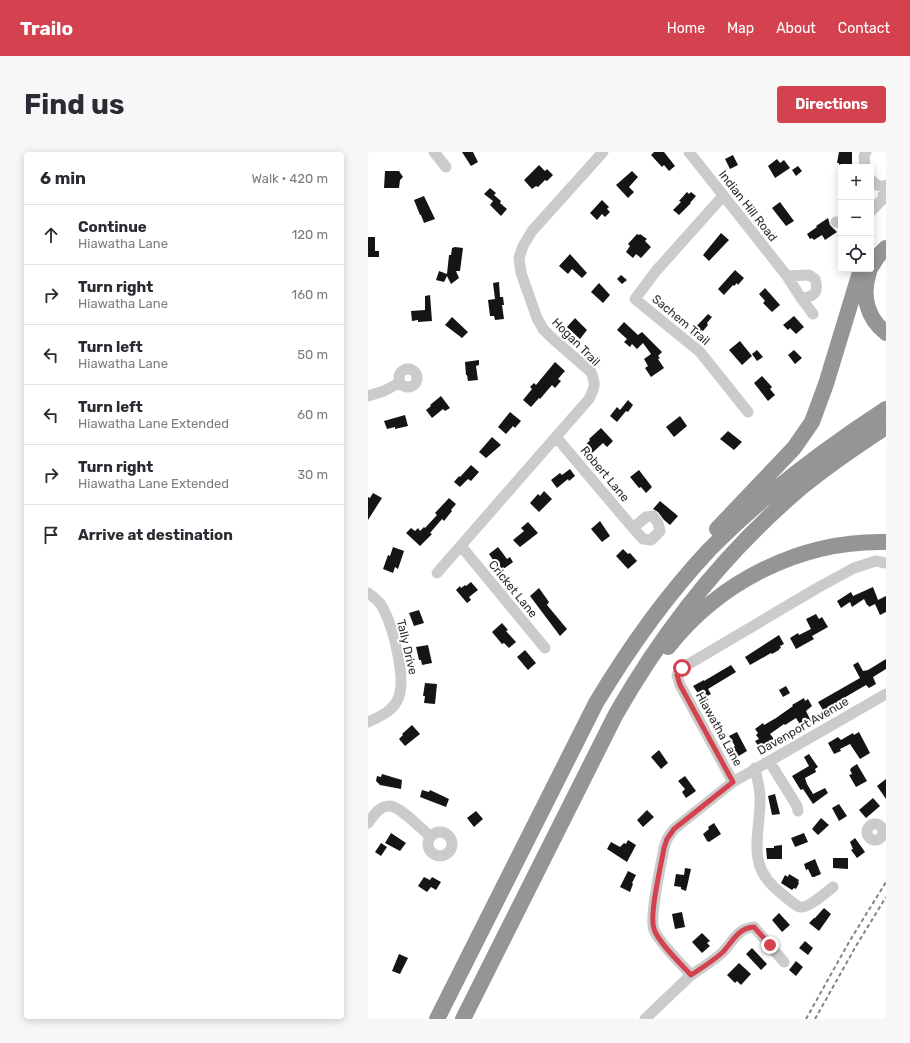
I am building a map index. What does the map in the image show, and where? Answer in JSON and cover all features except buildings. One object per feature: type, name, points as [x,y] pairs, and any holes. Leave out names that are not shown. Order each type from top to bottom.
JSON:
[{"type":"highway","points":[[874,249],[886,239]]},
{"type":"highway","points":[[874,262],[886,248]]},
{"type":"highway","points":[[437,1019],[583,726],[610,679],[640,634],[665,592],[687,563],[790,452],[807,431],[821,400],[860,272]]},
{"type":"highway","points":[[869,272],[865,286],[866,302],[874,320],[886,333]]},
{"type":"highway","points":[[640,634],[673,591],[729,531],[769,495],[811,461],[886,409]]},
{"type":"highway","points":[[462,1019],[603,737],[629,690],[658,645],[690,602],[725,561],[762,523],[803,487],[846,454],[886,427]]},
{"type":"highway","points":[[603,737],[633,699],[680,632],[707,606],[734,586],[762,570],[802,554],[848,544],[886,542]]},
{"type":"street","points":[[434,152],[446,167]]},
{"type":"street","name":"Hogan Trail","points":[[437,573],[589,399],[594,390],[595,382],[590,372],[582,363],[543,329],[537,318],[521,273],[519,258],[523,246],[532,231],[603,152]]},
{"type":"street","name":"Indian Hill Road","points":[[689,152],[787,276],[813,314]]},
{"type":"street","points":[[865,164],[864,156],[866,152]]},
{"type":"street","points":[[874,182],[885,186],[883,199],[874,208]]},
{"type":"street","name":"Sachem Trail","points":[[723,196],[656,271],[635,299],[700,352],[748,412]]},
{"type":"street","points":[[787,276],[809,275],[815,279],[817,286],[814,294],[809,298],[801,298]]},
{"type":"street","points":[[368,396],[384,392],[399,383]]},
{"type":"street","name":"Robert Lane","points":[[556,437],[634,528]]},
{"type":"street","name":"Cricket Lane","points":[[461,546],[544,648]]},
{"type":"street","name":"Hiawatha Lane","points":[[691,975],[658,938],[654,928],[652,916],[664,848],[667,839],[674,829],[733,782],[680,685],[677,675],[682,668],[854,568],[876,561],[886,562]]},
{"type":"street","name":"Tally Drive","points":[[368,593],[382,607],[389,622],[401,671],[402,687],[398,700],[390,710],[368,722]]},
{"type":"street","name":"Davenport Avenue","points":[[733,782],[886,694]]},
{"type":"street","points":[[769,761],[797,806],[798,811]]},
{"type":"street","points":[[755,768],[760,800],[756,848],[759,867],[766,878],[779,892],[800,907],[806,907],[833,887]]},
{"type":"street","points":[[368,823],[374,814],[382,808],[389,806],[396,808],[430,836]]},
{"type":"street","points":[[645,1019],[691,975],[723,951],[734,936],[746,928],[754,927],[784,962]]},
{"type":"railway","points":[[806,1019],[849,942],[886,882]]},
{"type":"railway","points":[[815,1019],[856,946],[886,897]]},
{"type":"route","points":[[682,668],[677,675],[680,685],[733,782],[674,829],[667,839],[664,848],[652,916],[654,928],[658,938],[691,975],[723,951],[734,936],[746,928],[754,927],[770,945]]}]
